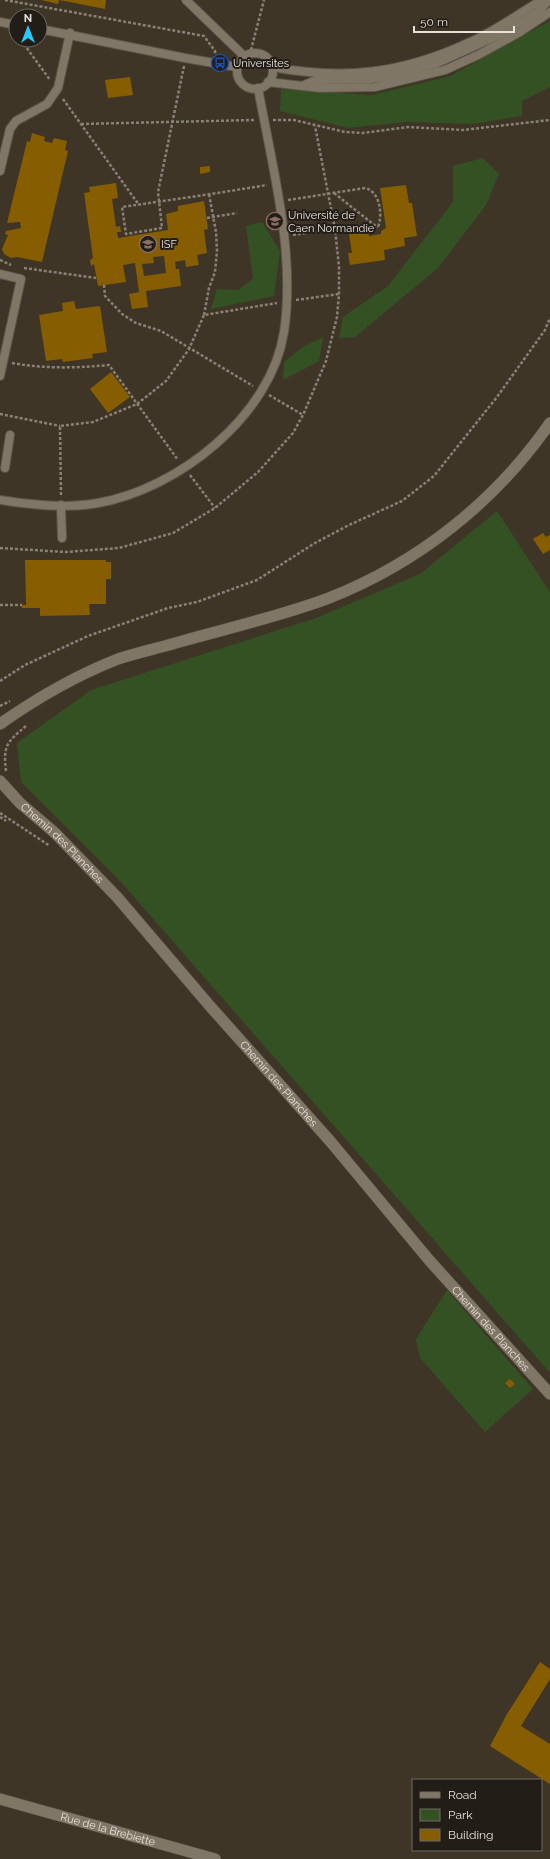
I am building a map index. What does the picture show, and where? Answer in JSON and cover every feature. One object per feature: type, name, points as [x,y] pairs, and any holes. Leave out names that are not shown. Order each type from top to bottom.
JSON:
[{"type":"street","points":[[0,724],[70,681],[119,659],[328,598],[389,571],[453,528],[495,490],[550,423]]},
{"type":"street","name":"Chemin des Planches","points":[[3,778],[20,803],[55,833],[117,897],[209,1005],[330,1141],[429,1260],[550,1394]]},
{"type":"street","name":"Rue de la Brebiette","points":[[0,1799],[215,1859]]},
{"type":"lane","points":[[186,0],[247,55]]},
{"type":"lane","points":[[272,67],[305,73],[355,74],[394,68],[422,61],[470,43],[542,0]]},
{"type":"lane","points":[[538,12],[549,0]]},
{"type":"lane","points":[[299,87],[316,80],[370,79],[395,75],[435,64],[501,34],[538,12],[550,9]]},
{"type":"lane","points":[[268,82],[299,87],[375,87],[445,70],[485,51],[550,12]]},
{"type":"lane","points":[[48,30],[70,33],[185,58],[237,67]]},
{"type":"lane","points":[[0,171],[10,129],[16,121],[47,104],[57,90],[70,33]]},
{"type":"lane","points":[[255,53],[266,57],[272,67],[272,72],[268,82],[258,88],[253,89],[242,84],[237,74],[237,67],[247,55],[255,53]]},
{"type":"lane","points":[[305,73],[316,80]]},
{"type":"lane","points":[[0,500],[61,505],[98,503],[151,487],[185,469],[224,438],[261,391],[275,363],[284,333],[286,302],[285,237],[258,88]]},
{"type":"lane","points":[[0,274],[21,279],[0,376]]},
{"type":"lane","points":[[5,468],[10,435]]},
{"type":"lane","points":[[61,505],[62,538]]},
{"type":"path","points":[[5,0],[204,36],[215,51],[214,63]]},
{"type":"path","points":[[247,55],[264,0]]},
{"type":"path","points":[[27,48],[139,205]]},
{"type":"path","points":[[185,58],[158,202],[162,228],[126,234],[122,207],[139,205],[158,202],[209,194],[276,184]]},
{"type":"path","points":[[81,124],[264,119],[294,120],[345,132],[363,133],[408,127],[463,130],[550,120]]},
{"type":"path","points":[[279,202],[365,188],[371,189],[376,194],[381,220],[378,227]]},
{"type":"path","points":[[334,193],[378,227]]},
{"type":"path","points":[[0,414],[60,426],[93,422],[137,404],[166,380],[189,349],[204,315],[209,288],[215,272],[217,252],[214,217],[209,194]]},
{"type":"path","points":[[207,218],[237,213]]},
{"type":"path","points":[[285,237],[354,226],[367,225],[378,227]]},
{"type":"path","points":[[0,260],[23,268],[96,278]]},
{"type":"path","points":[[21,279],[23,268]]},
{"type":"path","points":[[104,285],[106,296],[122,314],[136,322],[161,331],[303,416]]},
{"type":"path","points":[[204,315],[339,294]]},
{"type":"path","points":[[0,681],[26,665],[88,636],[168,608],[197,602],[257,580],[315,543],[349,525],[402,501],[434,476],[463,441],[545,330],[550,318]]},
{"type":"path","points":[[3,362],[38,367],[76,368],[109,365],[215,508]]},
{"type":"path","points":[[60,426],[61,505]]},
{"type":"path","points":[[0,605],[22,605]]},
{"type":"path","points":[[0,706],[10,701]]},
{"type":"path","points":[[3,778],[4,758],[9,740],[26,726]]},
{"type":"path","name":"Chemin des Planches","points":[[0,813],[34,835]]},
{"type":"path","points":[[0,817],[6,821]]},
{"type":"green space","points":[[550,21],[550,87],[522,101],[522,116],[472,124],[406,122],[348,128],[280,111],[281,89],[372,95],[450,76]]},
{"type":"green space","points":[[483,158],[499,174],[486,205],[438,268],[355,337],[339,338],[343,317],[388,286],[453,202],[453,166]]},
{"type":"green space","points":[[262,222],[280,251],[274,296],[211,309],[217,289],[238,290],[253,279],[246,226]]},
{"type":"green space","points":[[323,337],[319,361],[283,380],[284,362],[303,347]]},
{"type":"green space","points":[[497,511],[550,592],[550,1373],[121,882],[21,782],[17,743],[91,690],[316,618],[420,574]]},
{"type":"green space","points":[[447,1290],[533,1389],[485,1432],[420,1358],[416,1339]]},
{"type":"building","points":[[41,0],[59,0],[58,4]]},
{"type":"building","points":[[59,0],[106,0],[105,9]]},
{"type":"building","points":[[130,77],[133,95],[108,98],[105,80]]},
{"type":"building","points":[[32,133],[45,137],[44,141],[52,143],[54,138],[67,141],[65,150],[68,151],[42,262],[17,257],[11,258],[4,254],[2,249],[8,235],[5,234],[6,231],[21,228],[20,222],[7,223],[27,141],[30,142]]},
{"type":"building","points":[[210,166],[210,172],[200,174],[200,167]]},
{"type":"building","name":"ISF","points":[[116,183],[118,198],[112,199],[116,227],[120,226],[121,232],[117,232],[118,238],[168,230],[166,214],[178,211],[178,206],[204,201],[208,229],[204,230],[207,253],[197,255],[199,265],[186,267],[185,260],[175,262],[176,269],[179,269],[181,286],[146,291],[148,307],[132,309],[129,294],[139,292],[135,263],[123,265],[126,282],[98,286],[94,264],[91,266],[90,260],[93,258],[84,193],[90,192],[89,187]],"holes":[[[164,256],[166,273],[144,276],[142,264],[154,263],[153,257]]]},
{"type":"building","points":[[406,185],[409,203],[412,203],[417,236],[404,238],[405,246],[384,250],[385,260],[350,265],[348,253],[352,253],[349,234],[368,232],[369,236],[381,234],[381,231],[386,228],[380,188]]},
{"type":"building","points":[[74,301],[76,309],[100,306],[107,352],[92,354],[93,358],[63,362],[62,359],[46,361],[39,315],[63,311],[62,303]]},
{"type":"building","points":[[111,372],[130,397],[108,413],[90,389]]},
{"type":"building","points":[[543,533],[546,537],[550,535],[550,550],[543,554],[533,539]]},
{"type":"building","points":[[25,560],[106,560],[106,562],[111,562],[111,579],[106,579],[106,604],[89,604],[90,615],[40,616],[40,608],[22,608],[22,605],[26,605]]},
{"type":"building","points":[[510,1379],[515,1384],[510,1388],[505,1383]]},
{"type":"building","points":[[540,1662],[550,1669],[550,1679],[521,1726],[550,1744],[550,1784],[490,1746],[507,1714]]},
{"type":"place","name":"Universites","points":[[220,63]]},
{"type":"place","name":"Université de Caen Normandie","points":[[275,221]]},
{"type":"place","name":"ISF","points":[[148,244]]}]
